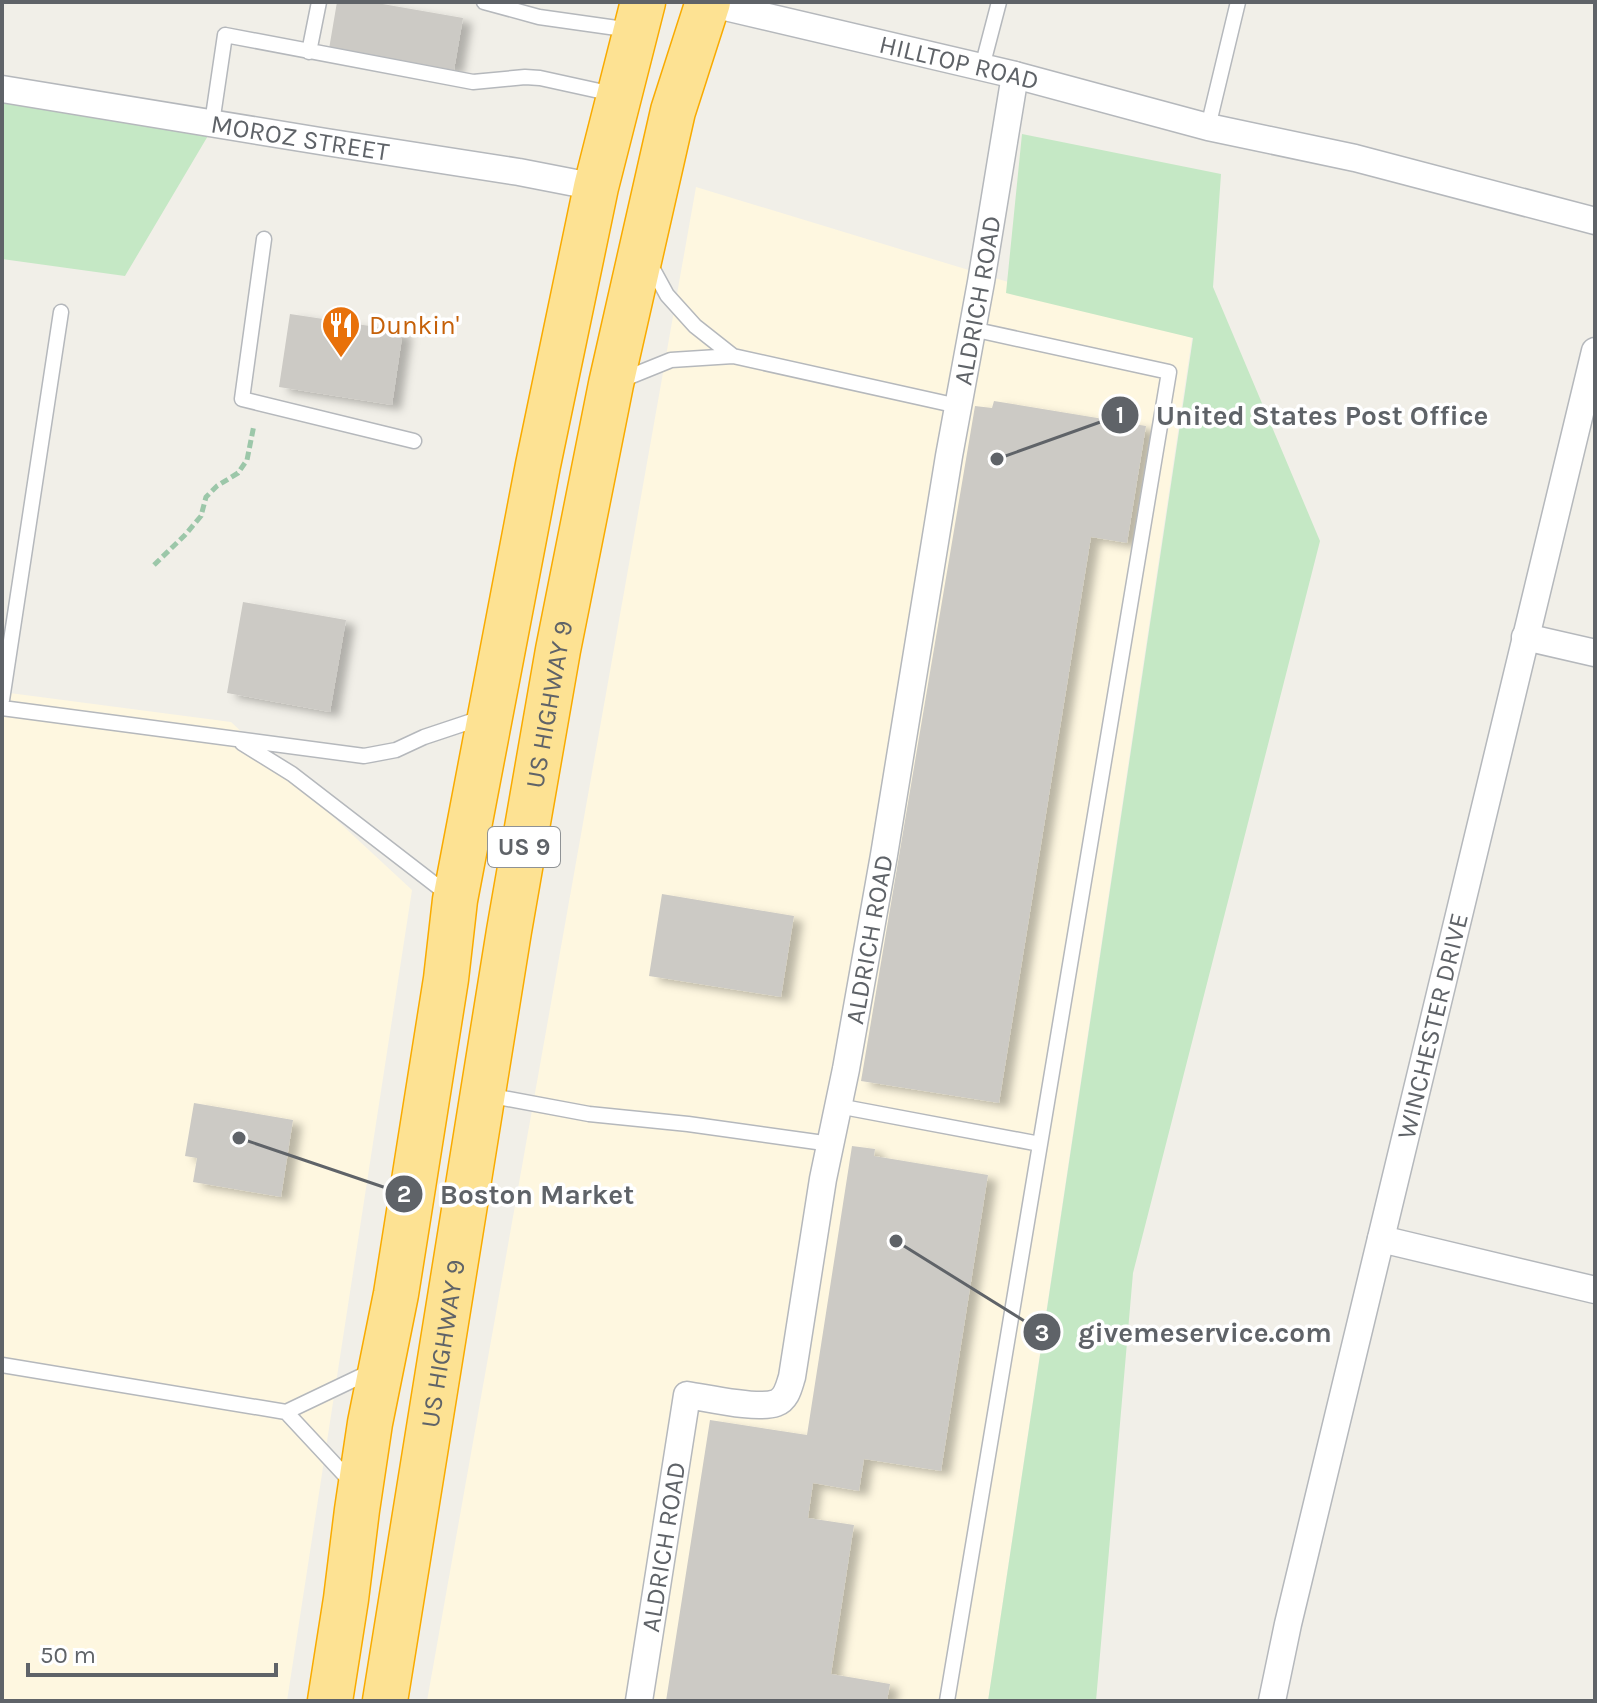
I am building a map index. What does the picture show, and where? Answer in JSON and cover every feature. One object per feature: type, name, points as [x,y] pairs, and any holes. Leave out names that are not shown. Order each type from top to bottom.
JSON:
[{"type":"highway","name":"US HIGHWAY 9","points":[[385,1701],[482,1095],[558,650],[611,384],[673,111],[708,3]]},
{"type":"highway","name":"US HIGHWAY 9","points":[[330,1701],[360,1491],[396,1294],[446,979],[455,900],[538,465],[596,187],[640,16]]},
{"type":"street","name":"HILLTOP ROAD","points":[[708,3],[1015,75],[1208,127],[1355,158],[1595,221]]},
{"type":"street","name":"ALDRICH ROAD","points":[[639,1701],[687,1395],[756,1406],[776,1403],[785,1396],[792,1377],[823,1179],[884,855],[1015,75]]},
{"type":"street","name":"MOROZ STREET","points":[[2,89],[596,187]]},
{"type":"street","name":"WINCHESTER DRIVE","points":[[1272,1701],[1291,1609],[1595,351]]},
{"type":"street","points":[[1525,637],[1595,653]]},
{"type":"street","points":[[1381,1239],[1595,1290]]},
{"type":"lane","points":[[309,52],[319,2]]},
{"type":"lane","points":[[484,2],[539,17],[640,16]]},
{"type":"lane","points":[[982,67],[999,2]]},
{"type":"lane","points":[[1208,127],[1238,2]]},
{"type":"lane","points":[[212,123],[225,35],[473,82],[513,77],[540,78],[619,96]]},
{"type":"lane","points":[[264,239],[242,399],[414,441]]},
{"type":"lane","points":[[641,250],[667,295],[695,326],[733,356]]},
{"type":"lane","points":[[2,700],[61,312]]},
{"type":"lane","points":[[947,1701],[1169,372],[972,329]]},
{"type":"lane","points":[[611,384],[671,360],[733,356],[958,406]]},
{"type":"lane","points":[[2,708],[364,756],[396,750],[424,737],[491,715]]},
{"type":"lane","points":[[238,740],[292,774],[455,900]]},
{"type":"lane","points":[[482,1095],[589,1114],[831,1144]]},
{"type":"lane","points":[[838,1106],[1040,1144]]},
{"type":"lane","points":[[2,1365],[286,1412],[381,1367]]},
{"type":"lane","points":[[286,1412],[360,1491]]},
{"type":"path","points":[[154,565],[201,516],[206,497],[238,473],[247,460],[258,403]]},
{"type":"shaded area","points":[[696,187],[1192,338],[988,1701],[427,1701]]},
{"type":"shaded area","points":[[2,692],[231,722],[412,890],[287,1701],[2,1701]]},
{"type":"green space","points":[[2,93],[212,129],[125,276],[2,259]]},
{"type":"green space","points":[[1022,134],[1221,174],[1213,287],[1320,541],[1133,1273],[1096,1701],[988,1701],[1193,338],[1006,293]]},
{"type":"building","points":[[337,2],[371,2],[463,18],[454,70],[329,49]]},
{"type":"building","name":"Dunkin'","points":[[290,314],[403,331],[392,405],[279,387]]},
{"type":"building","points":[[994,401],[1146,426],[1127,543],[1091,537],[999,1103],[861,1081],[975,406],[992,408]]},
{"type":"building","points":[[243,602],[346,620],[330,712],[227,693]]},
{"type":"building","points":[[662,894],[794,916],[781,997],[649,976]]},
{"type":"building","points":[[194,1103],[293,1120],[281,1197],[193,1182],[197,1158],[185,1156]]},
{"type":"building","points":[[852,1146],[875,1149],[874,1156],[988,1175],[941,1471],[864,1459],[859,1491],[813,1483],[808,1518],[854,1525],[831,1674],[890,1684],[887,1701],[666,1701],[710,1420],[807,1435]]},
{"type":"place","name":"Dunkin'","points":[[341,359]]},
{"type":"place","name":"United States Post Office","points":[[997,459]]},
{"type":"place","name":"Boston Market","points":[[239,1138]]},
{"type":"place","name":"givemeservice.com","points":[[896,1241]]}]
